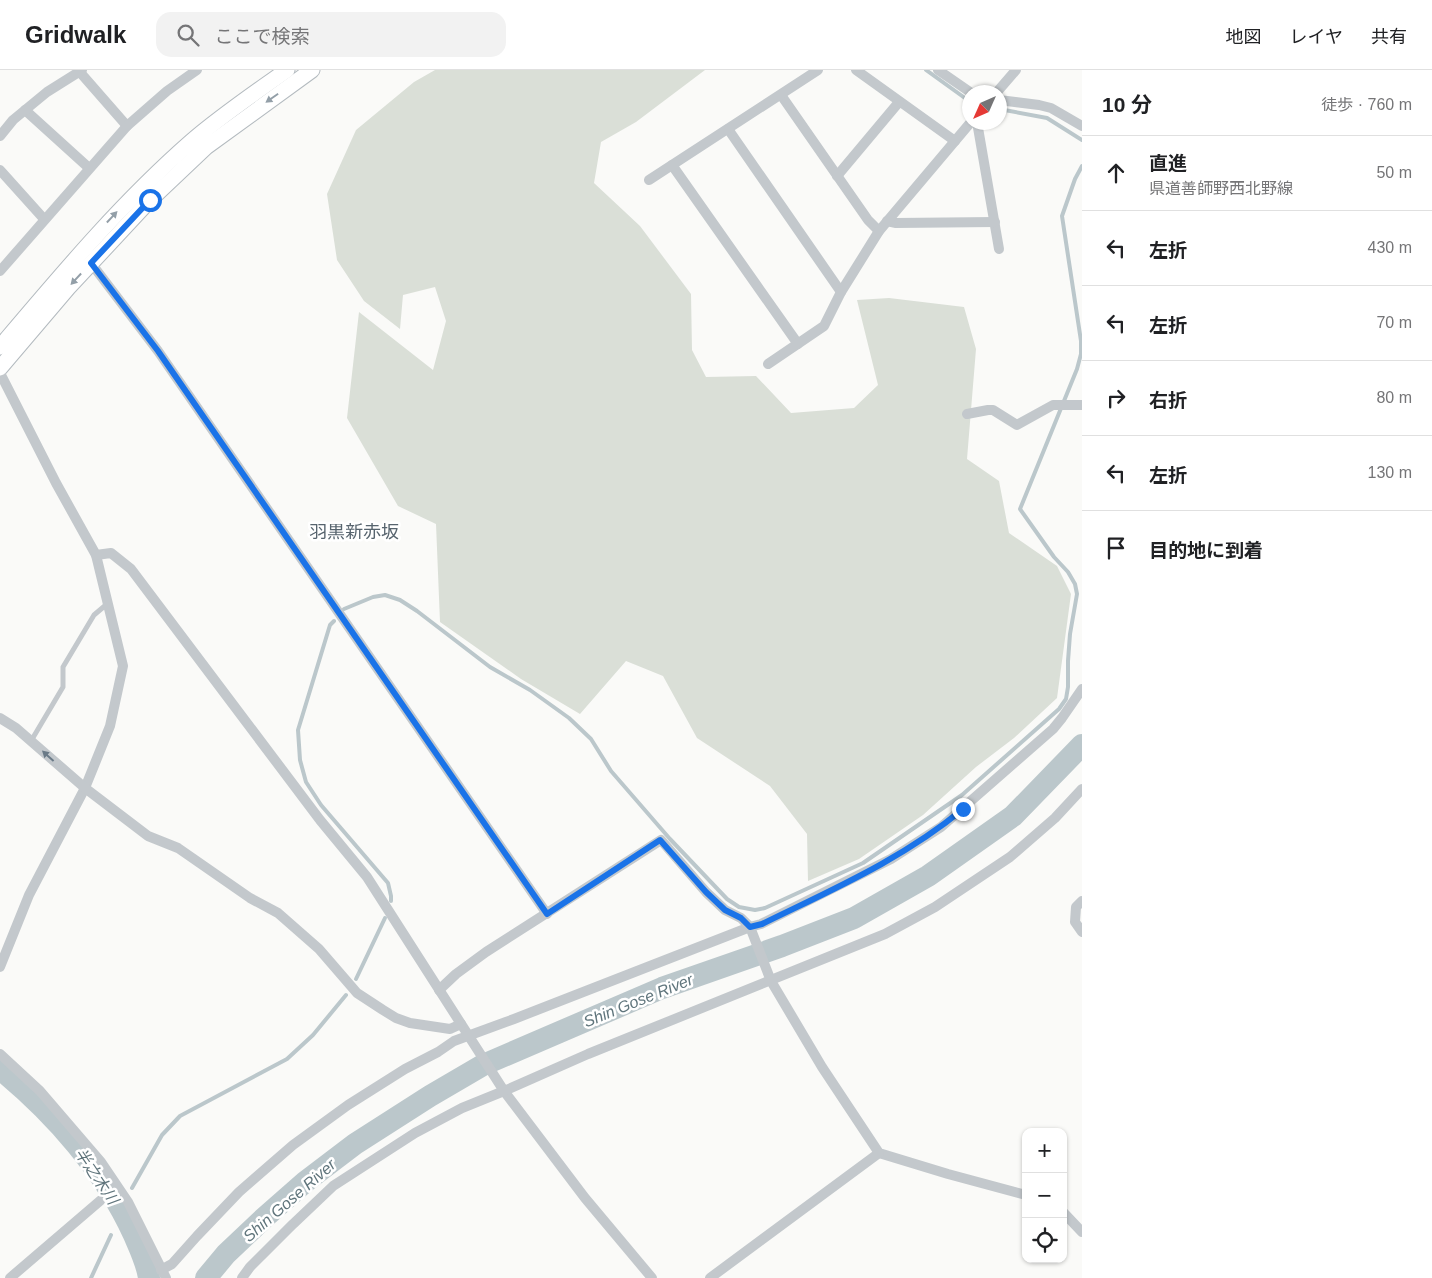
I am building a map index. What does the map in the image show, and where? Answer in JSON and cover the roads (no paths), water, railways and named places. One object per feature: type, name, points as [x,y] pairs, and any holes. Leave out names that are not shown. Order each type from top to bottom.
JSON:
[{"type":"main road","points":[[0,347],[82,250],[122,207],[193,140],[287,70]]},
{"type":"main road","points":[[0,368],[68,288],[150,200],[206,147],[312,70]]},
{"type":"street","points":[[0,271],[127,126],[167,91],[197,70]]},
{"type":"street","points":[[649,180],[818,70]]},
{"type":"street","points":[[856,70],[955,141]]},
{"type":"street","points":[[938,70],[962,86]]},
{"type":"street","points":[[1003,85],[1016,70]]},
{"type":"street","points":[[0,136],[13,120],[47,92],[80,71],[127,126]]},
{"type":"street","points":[[780,95],[868,220],[879,230]]},
{"type":"street","points":[[1007,101],[1051,108],[1082,126]]},
{"type":"street","points":[[837,176],[899,102]]},
{"type":"street","points":[[25,110],[89,168]]},
{"type":"street","points":[[728,129],[841,292]]},
{"type":"street","points":[[768,364],[824,326],[841,292],[879,230],[964,130]]},
{"type":"street","points":[[978,130],[999,249]]},
{"type":"street","points":[[672,165],[798,344]]},
{"type":"street","points":[[0,170],[44,219]]},
{"type":"street","points":[[887,221],[896,224],[994,222]]},
{"type":"street","points":[[91,263],[158,351],[547,914]]},
{"type":"street","points":[[0,372],[96,555],[123,666],[110,726],[85,788],[29,895],[0,967]]},
{"type":"street","points":[[968,414],[993,410],[1017,425],[1053,404],[1077,405]]},
{"type":"street","points":[[96,555],[110,553],[132,569],[320,820],[368,877],[504,1091],[585,1198],[652,1278]]},
{"type":"street","points":[[0,1054],[40,1091],[101,1162],[128,1202],[164,1275],[197,1236],[239,1192],[293,1145],[380,1084],[438,1052],[454,1040],[469,1037],[750,927],[762,924],[891,859],[941,827],[1053,729],[1082,689]]},
{"type":"street","points":[[0,718],[16,728],[85,788],[148,836],[178,848],[250,898],[278,913],[319,949],[357,993],[396,1018],[410,1023],[450,1029],[461,1024]]},
{"type":"street","points":[[242,1278],[250,1267],[333,1186],[415,1134],[462,1108],[588,1054],[885,934],[935,907],[1010,857],[1055,818],[1082,789]]},
{"type":"street","points":[[439,990],[456,974],[486,952],[660,840],[706,892],[725,910],[741,918],[750,927],[771,981],[822,1067],[879,1153],[1022,1194]]},
{"type":"street","points":[[1082,901],[1076,907],[1075,922],[1082,932]]},
{"type":"street","points":[[710,1278],[879,1153]]},
{"type":"street","points":[[10,1278],[101,1200]]},
{"type":"street","points":[[1067,1216],[1082,1232]]},
{"type":"lane","points":[[31,741],[63,687],[63,667],[94,615],[107,604]]},
{"type":"waterway","points":[[926,70],[962,96]]},
{"type":"waterway","points":[[1007,110],[1047,118],[1082,140]]},
{"type":"waterway","points":[[344,609],[373,597],[385,595],[400,600],[490,667],[530,690],[569,718],[591,739],[611,771],[670,839],[727,899],[739,907],[755,910],[765,908],[863,863],[962,795],[1059,709],[1066,699],[1070,634],[1077,594],[1075,584],[1020,509],[1077,369],[1081,354],[1081,341],[1062,216],[1075,179],[1082,166]]},
{"type":"waterway","points":[[334,621],[330,625],[298,730],[300,760],[306,782],[321,805],[388,883],[391,901]]},
{"type":"waterway","name":"Shin Gose River","points":[[206,1278],[226,1254],[305,1182],[355,1144],[430,1096],[483,1065],[662,988],[782,946],[854,918],[928,876],[1013,816],[1082,745]]},
{"type":"waterway","points":[[356,979],[385,918]]},
{"type":"waterway","points":[[132,1188],[162,1135],[180,1116],[287,1059],[313,1035],[346,995]]},
{"type":"waterway","name":"半之木川","points":[[0,1069],[40,1104],[93,1166],[122,1211],[145,1261],[149,1278]]},
{"type":"waterway","points":[[91,1278],[111,1235]]},
{"type":"district","name":"羽黒新赤坂","points":[[354,532]]}]
